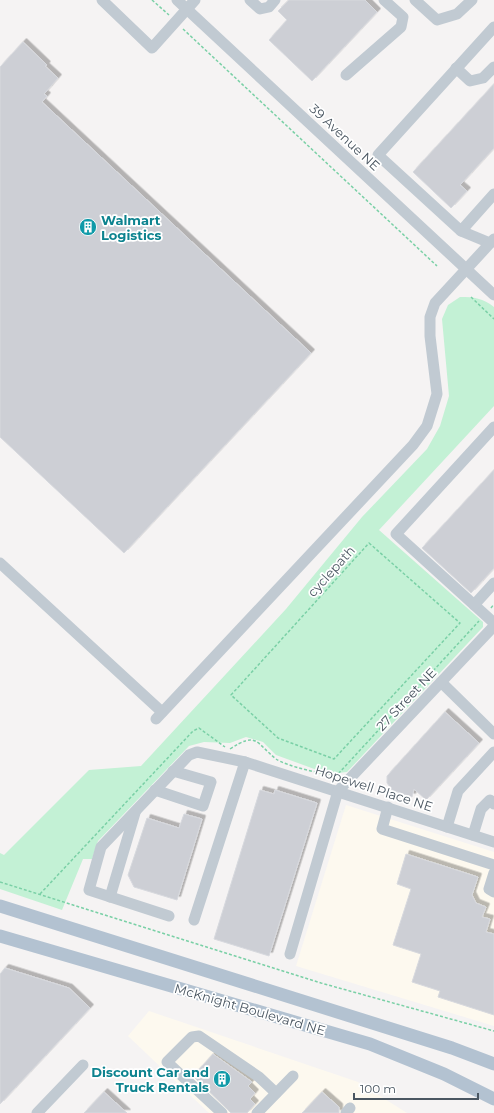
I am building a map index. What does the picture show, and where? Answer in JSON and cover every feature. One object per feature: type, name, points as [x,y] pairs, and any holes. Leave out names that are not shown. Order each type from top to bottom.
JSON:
[{"type":"main road","name":"McKnight Boulevard NE","points":[[0,906],[452,1048],[494,1064]]},
{"type":"main road","name":"McKnight Boulevard NE","points":[[0,936],[370,1044],[444,1074],[494,1098]]},
{"type":"street","points":[[102,0],[152,48],[195,0]]},
{"type":"street","name":"39 Avenue NE","points":[[177,0],[494,295]]},
{"type":"street","points":[[250,0],[260,9],[269,7],[275,0]]},
{"type":"street","points":[[346,75],[401,27],[403,17],[384,0]]},
{"type":"street","points":[[415,0],[437,20],[457,14],[472,0]]},
{"type":"street","points":[[0,563],[159,715],[413,445],[427,426],[434,410],[437,394],[430,336],[430,317],[434,303],[492,241],[461,231],[378,155],[494,27]]},
{"type":"street","points":[[456,68],[470,81],[483,78],[494,66]]},
{"type":"street","points":[[461,231],[494,194]]},
{"type":"street","points":[[494,427],[396,534],[494,623]]},
{"type":"street","points":[[474,605],[494,583]]},
{"type":"street","name":"27 Street NE","points":[[338,791],[494,626]]},
{"type":"street","points":[[441,682],[494,734]]},
{"type":"street","name":"Hopewell Place NE","points":[[110,897],[88,890],[101,846],[188,755],[197,752],[246,762],[494,842]]},
{"type":"street","points":[[447,827],[458,791],[494,752]]},
{"type":"street","points":[[194,920],[246,762]]},
{"type":"street","points":[[155,790],[203,806],[211,782],[173,771]]},
{"type":"street","points":[[290,954],[338,791]]},
{"type":"street","points":[[474,835],[481,809],[490,800],[494,804]]},
{"type":"street","points":[[388,807],[382,829],[494,865]]},
{"type":"street","points":[[136,810],[110,897],[169,916]]},
{"type":"street","points":[[494,873],[489,889],[494,892]]},
{"type":"street","points":[[222,1113],[167,1062],[192,1036],[199,1036],[259,1077],[276,1093]]},
{"type":"street","points":[[37,1113],[83,1066]]},
{"type":"street","points":[[257,1113],[293,1076]]},
{"type":"path","points":[[152,0],[438,266]]},
{"type":"path","points":[[471,297],[494,319]]},
{"type":"path","name":"cyclepath","points":[[369,543],[460,623],[334,759],[278,738],[231,695],[369,543]]},
{"type":"path","points":[[229,750],[242,741],[251,740],[260,743],[277,760],[320,774],[338,774],[494,604]]},
{"type":"path","points":[[0,882],[321,983],[494,1031]]},
{"type":"shaded area","points":[[346,805],[494,852],[494,1026],[296,966]]},
{"type":"shaded area","points":[[149,1011],[358,1082],[407,1113],[209,1113],[128,1036]]},
{"type":"green space","points":[[460,297],[478,299],[494,307],[494,406],[379,530],[483,622],[483,627],[347,772],[328,774],[276,755],[263,742],[246,737],[230,743],[204,742],[189,746],[98,841],[92,859],[83,859],[62,910],[0,889],[0,853],[4,855],[89,770],[141,766],[286,609],[362,517],[427,449],[440,426],[449,396],[442,319],[448,305]]},
{"type":"building","points":[[289,0],[365,0],[377,12],[312,81],[269,40],[287,20],[278,11]]},
{"type":"building","name":"Walmart Logistics","points":[[23,42],[58,78],[44,94],[47,96],[42,102],[311,353],[124,553],[0,437],[0,67]]},
{"type":"building","points":[[494,84],[494,148],[460,185],[467,191],[451,208],[413,172]]},
{"type":"building","points":[[494,470],[494,568],[471,593],[422,548]]},
{"type":"building","points":[[445,712],[479,743],[426,800],[414,789],[412,797],[392,790],[387,783],[387,776]]},
{"type":"building","points":[[260,790],[274,794],[275,790],[317,803],[269,956],[214,939]]},
{"type":"building","points":[[184,814],[202,819],[177,900],[134,887],[128,875],[147,818],[179,828]]},
{"type":"building","points":[[406,854],[478,877],[472,895],[476,903],[486,907],[482,917],[490,919],[486,932],[494,934],[494,1015],[438,997],[440,991],[412,982],[421,954],[393,945],[411,889],[397,884]]},
{"type":"building","points":[[5,968],[69,988],[90,1008],[0,1104],[0,974]]},
{"type":"building","name":"Discount Car and Truck Rentals","points":[[213,1054],[252,1082],[248,1086],[255,1093],[250,1099],[255,1104],[247,1113],[231,1113],[193,1076]]},
{"type":"building","points":[[104,1092],[127,1113],[84,1113]]},
{"type":"building","points":[[322,1092],[339,1107],[339,1113],[302,1113]]},
{"type":"place","name":"Walmart Logistics","points":[[88,227]]},
{"type":"place","name":"Discount Car and Truck Rentals","points":[[222,1079]]}]
